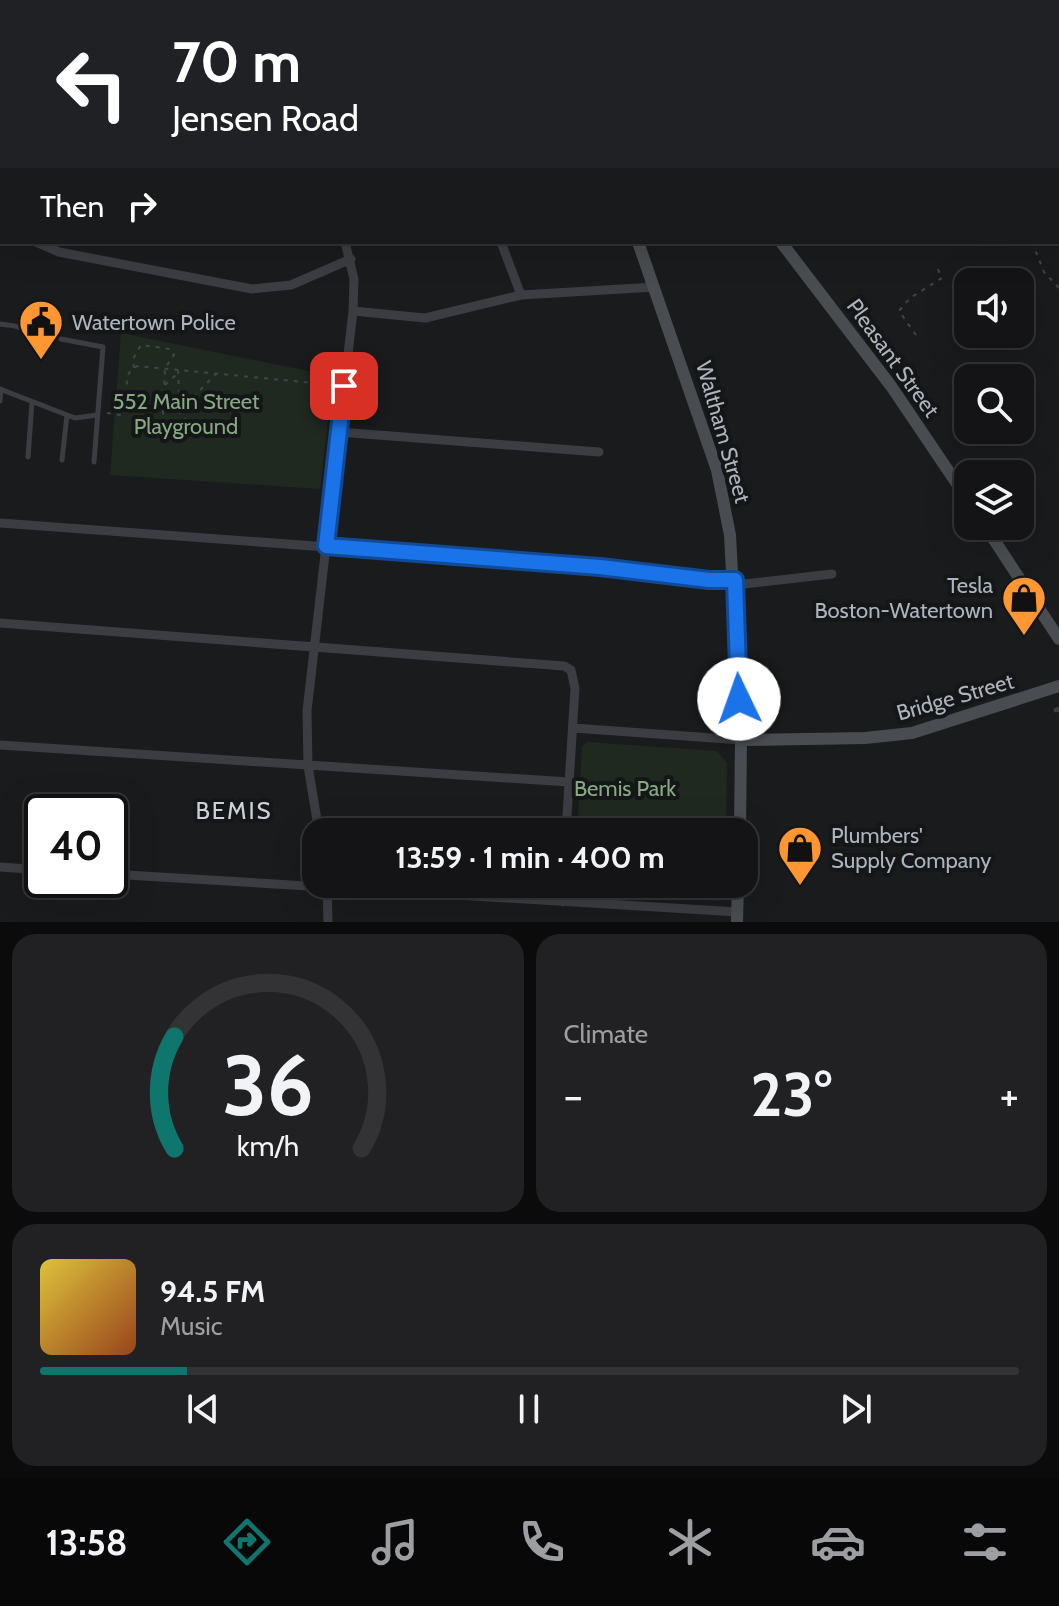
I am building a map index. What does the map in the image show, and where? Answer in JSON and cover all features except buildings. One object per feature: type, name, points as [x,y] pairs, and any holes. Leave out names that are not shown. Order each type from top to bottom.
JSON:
[{"type":"street","points":[[41,244],[59,252],[252,289],[291,285],[351,259]]},
{"type":"street","points":[[317,818],[308,766],[307,711],[353,311],[354,279],[346,244]]},
{"type":"street","points":[[502,244],[521,295]]},
{"type":"street","name":"Waltham Street","points":[[639,244],[717,470],[730,535],[735,582],[741,740],[740,818]]},
{"type":"street","name":"Pleasant Street","points":[[783,244],[891,386],[954,479]]},
{"type":"street","points":[[353,311],[425,318],[521,295],[655,287]]},
{"type":"street","points":[[339,432],[599,452]]},
{"type":"street","points":[[0,523],[600,567],[735,582],[832,574]]},
{"type":"street","points":[[994,540],[1059,639]]},
{"type":"street","points":[[0,623],[564,666],[571,670],[575,678],[567,818]]},
{"type":"street","name":"Bridge Street","points":[[573,728],[741,740],[904,735],[948,724],[1059,686]]},
{"type":"street","points":[[0,745],[569,782]]},
{"type":"street","points":[[0,867],[24,869]]},
{"type":"street","points":[[128,875],[302,885]]},
{"type":"street","points":[[327,898],[328,922]]},
{"type":"street","points":[[504,898],[737,917]]},
{"type":"street","points":[[563,898],[563,902]]},
{"type":"lane","points":[[0,324],[41,336]]},
{"type":"lane","points":[[61,339],[103,347],[94,462]]},
{"type":"lane","points":[[0,401],[0,389],[81,419],[98,413]]},
{"type":"lane","points":[[28,457],[32,402]]},
{"type":"lane","points":[[62,460],[67,415]]},
{"type":"path","points":[[1033,244],[1044,272],[1059,288]]},
{"type":"path","points":[[916,335],[899,311],[910,298],[942,278],[936,265]]},
{"type":"path","points":[[98,413],[121,415],[129,411],[131,402],[126,379],[134,368],[137,348],[144,344],[170,349],[174,355],[165,368],[163,416]]},
{"type":"path","points":[[134,368],[165,368],[178,372],[344,386]]},
{"type":"path","points":[[165,386],[178,372]]},
{"type":"path","points":[[178,372],[180,413],[185,419]]},
{"type":"path","points":[[193,397],[217,373]]},
{"type":"green space","name":"552 Main Street Playground","points":[[121,333],[333,376],[320,489],[110,475]]},
{"type":"green space","name":"Bemis Park","points":[[587,742],[717,751],[727,763],[726,818],[578,818],[582,747]]},
{"type":"green space","points":[[677,898],[723,898],[720,901]]},
{"type":"place","name":"Watertown Police","points":[[41,361]]},
{"type":"place","name":"Tesla Boston-Watertown","points":[[1024,637]]},
{"type":"place","name":"Plumbers' Supply Company","points":[[800,887]]},
{"type":"district","name":"BEMIS","points":[[234,810]]},
{"type":"route","points":[[344,386],[326,546],[735,580],[739,699]]}]
